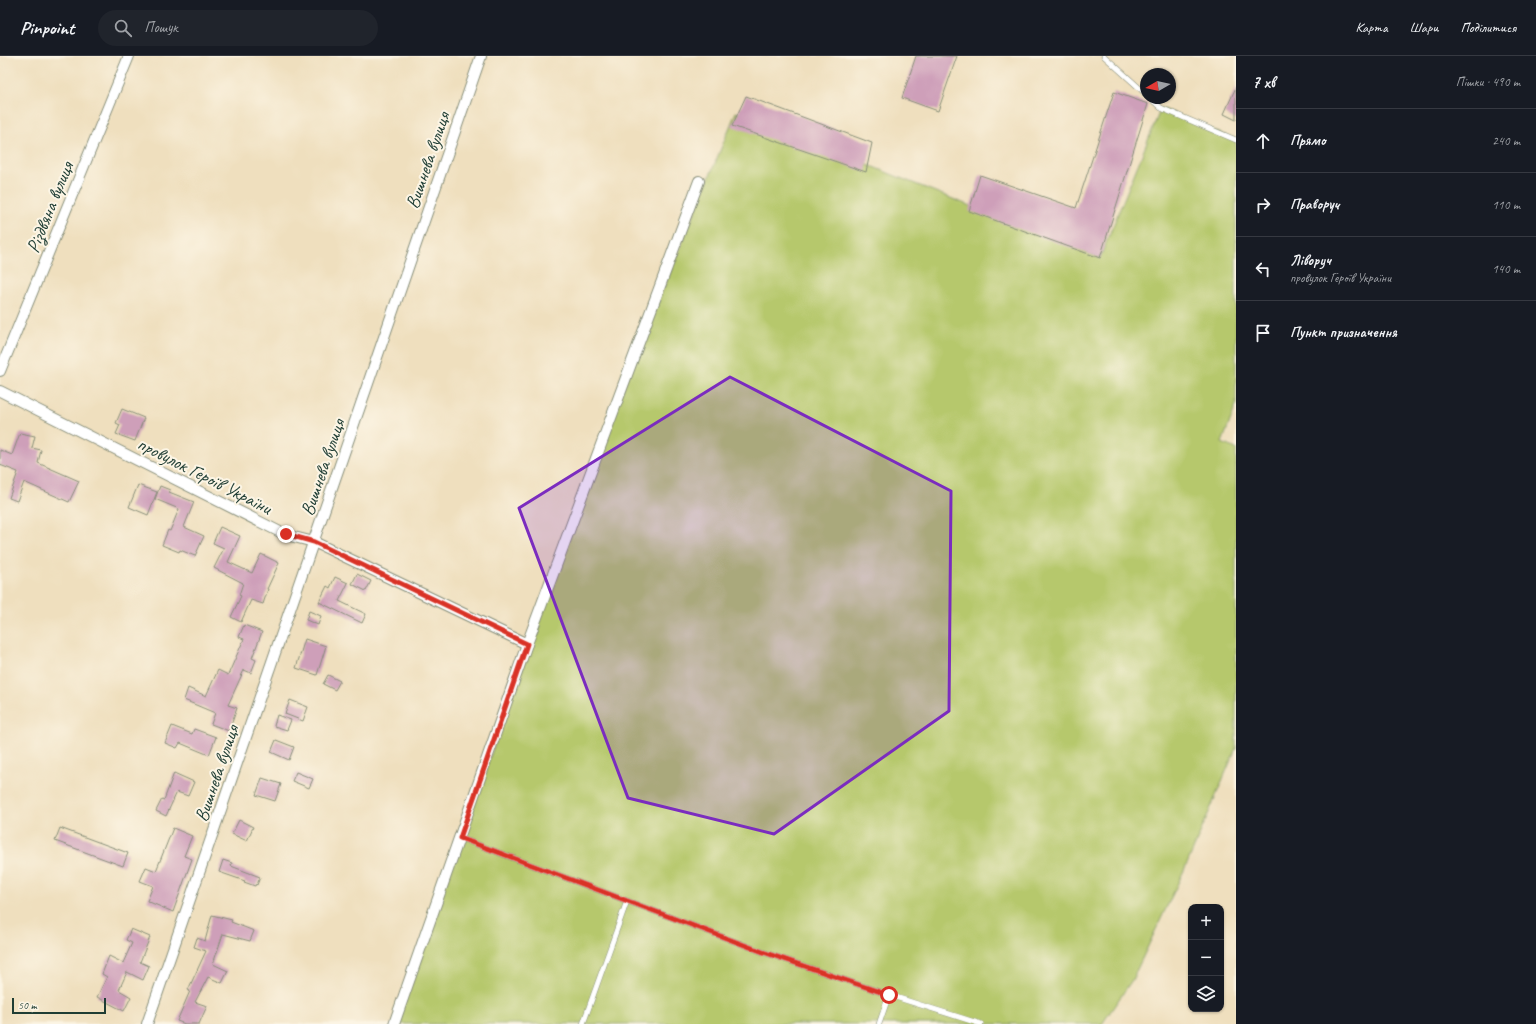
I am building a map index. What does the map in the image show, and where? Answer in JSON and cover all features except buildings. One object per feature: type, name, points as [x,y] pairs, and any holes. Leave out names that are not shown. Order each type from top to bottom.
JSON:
[{"type":"street","name":"Різдвяна вулиця","points":[[0,371],[129,56]]},
{"type":"street","name":"Вишнева вулиця","points":[[147,1024],[481,56]]},
{"type":"street","points":[[394,1024],[527,644],[699,181]]},
{"type":"street","name":"провулок Героїв України","points":[[0,392],[286,534],[314,542],[527,644]]},
{"type":"lane","points":[[1104,56],[1140,89]]},
{"type":"lane","points":[[1157,104],[1161,108],[1236,140]]},
{"type":"lane","points":[[460,838],[763,952],[889,995],[982,1024]]},
{"type":"lane","points":[[583,1024],[627,901]]},
{"type":"lane","points":[[878,1024],[889,995]]},
{"type":"highlighted area","points":[[730,377],[951,491],[949,711],[774,834],[628,798],[519,508]]},
{"type":"green space","points":[[1161,108],[1236,140],[1236,405],[1222,443],[1236,449],[1236,748],[1187,864],[1132,980],[1102,1024],[394,1024],[623,387],[736,112],[1100,258]]},
{"type":"route","points":[[286,534],[314,542],[527,644],[460,838],[763,952],[889,995]]}]
